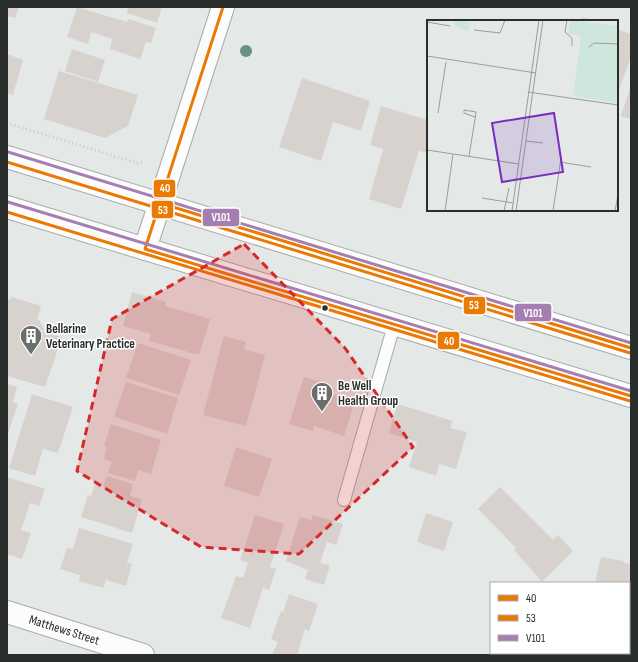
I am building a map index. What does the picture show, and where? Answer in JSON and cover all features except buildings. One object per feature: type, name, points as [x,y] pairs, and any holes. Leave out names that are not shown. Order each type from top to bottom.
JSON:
[{"type":"main road","points":[[145,249],[223,7]]},
{"type":"main road","points":[[7,157],[631,348]]},
{"type":"main road","points":[[7,207],[631,396]]},
{"type":"main road","name":"Matthews Street","points":[[7,612],[110,650],[144,655]]},
{"type":"lane","points":[[344,500],[394,324]]},
{"type":"path","points":[[7,123],[137,163],[143,162]]},
{"type":"highlighted area","points":[[244,244],[345,348],[413,447],[299,554],[201,547],[77,471],[112,319]]},
{"type":"transit line","name":"40","points":[[223,7],[145,249],[631,396]]},
{"type":"transit line","name":"V101","points":[[8,152],[631,343]]},
{"type":"transit line","name":"53","points":[[7,162],[630,353]]},
{"type":"transit line","name":"V101","points":[[8,202],[631,391]]},
{"type":"transit line","name":"40","points":[[160,203],[631,348]]},
{"type":"transit line","name":"53","points":[[7,212],[630,401]]},
{"type":"place","name":"Bellarine Veterinary Practice","points":[[31,356]]},
{"type":"place","name":"Be Well Health Group","points":[[322,412]]}]
